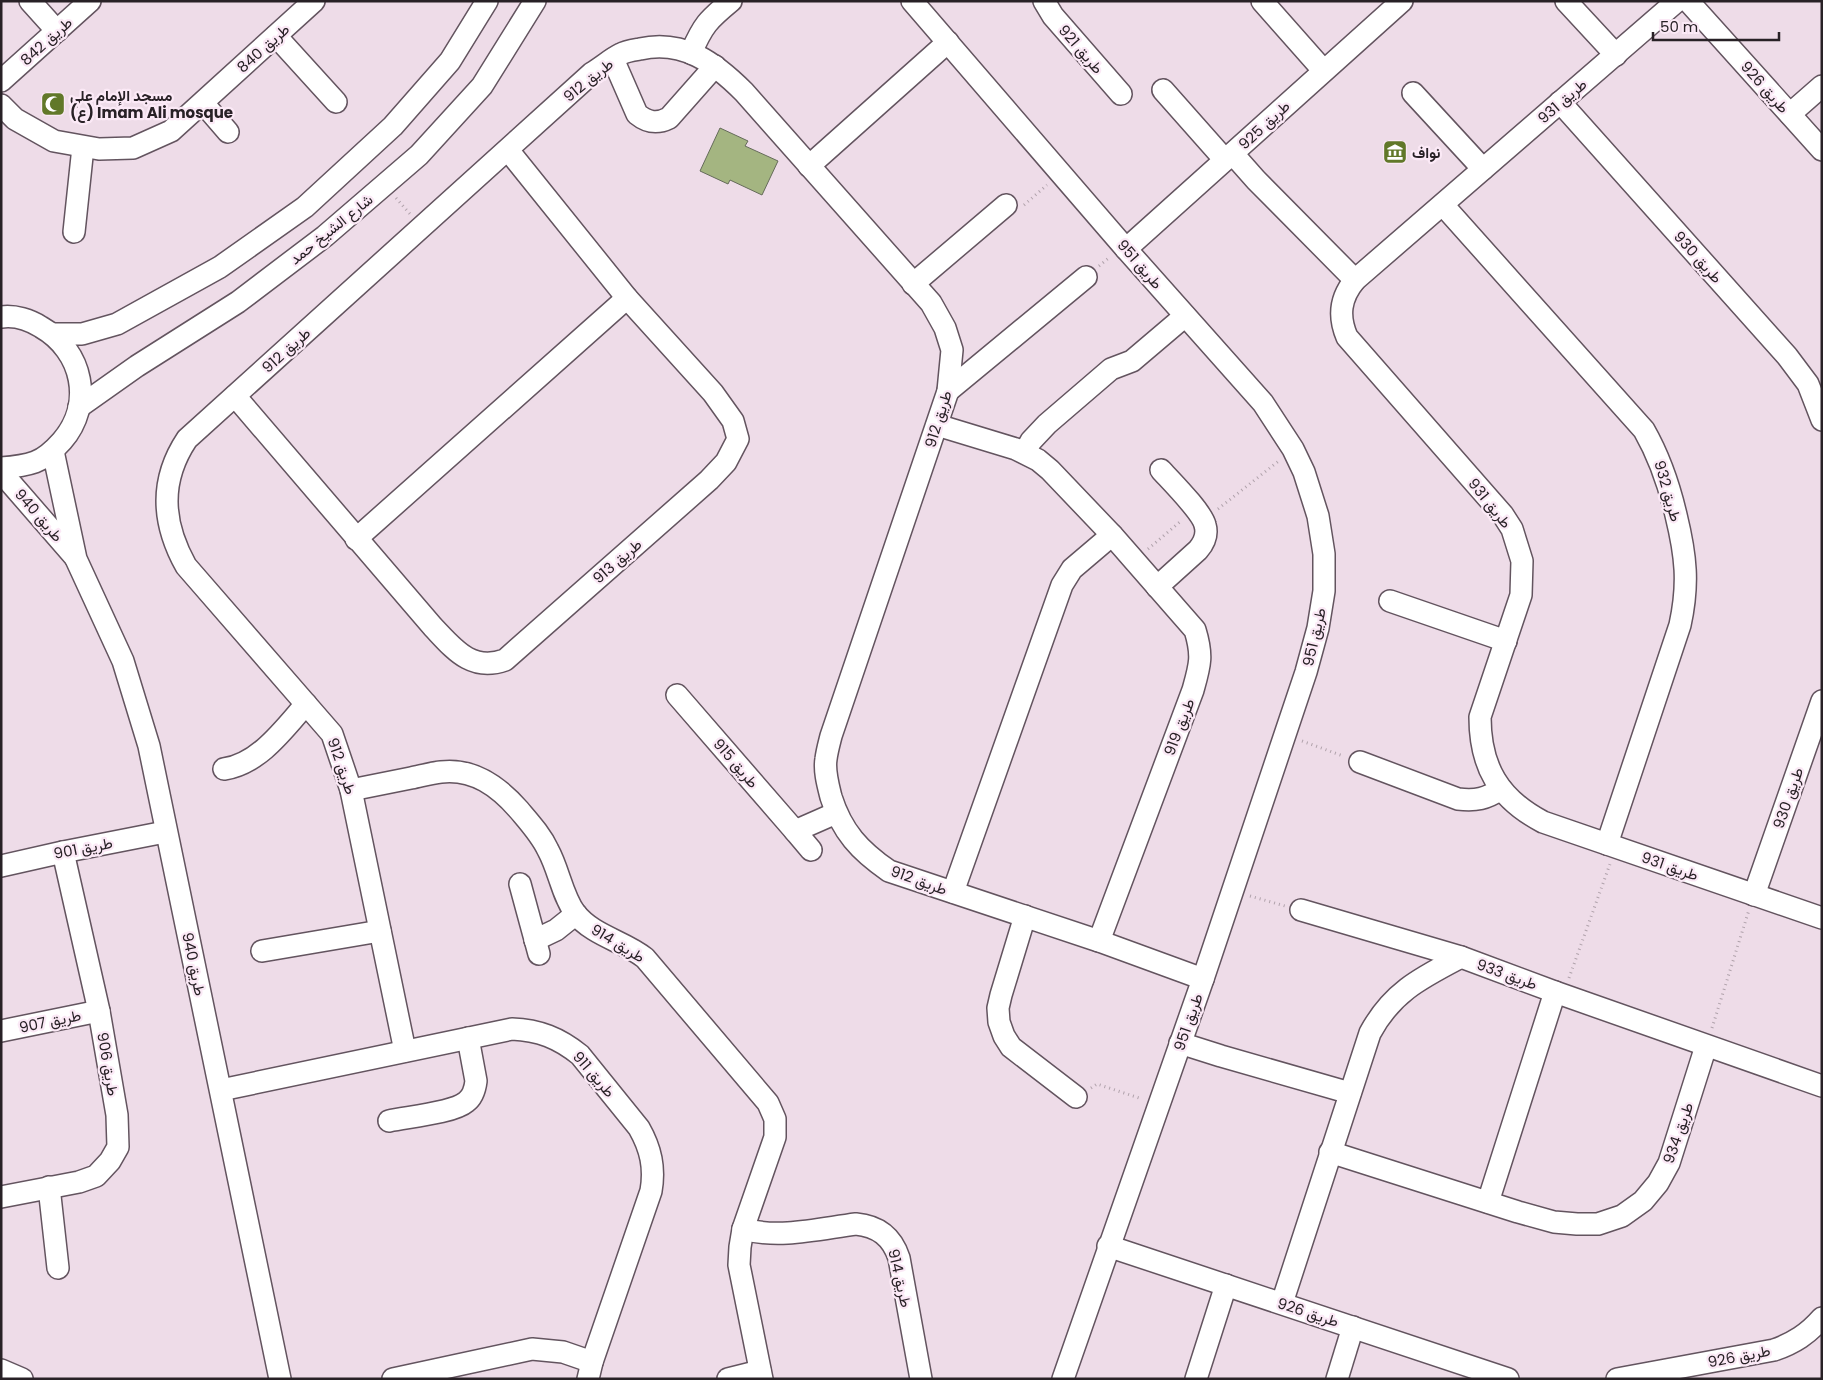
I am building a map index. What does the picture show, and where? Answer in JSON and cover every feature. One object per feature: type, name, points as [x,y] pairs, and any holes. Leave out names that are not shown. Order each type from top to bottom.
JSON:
[{"type":"street","points":[[30,1],[57,31]]},
{"type":"street","name":"طريق 842","points":[[1,81],[90,1]]},
{"type":"street","name":"طريق 840","points":[[1,105],[15,119],[54,141],[99,149],[133,148],[171,131],[314,1]]},
{"type":"street","points":[[54,334],[82,334],[117,324],[220,267],[305,207],[393,126],[450,61],[487,1]]},
{"type":"street","name":"شارع الشيخ حمد","points":[[79,407],[137,366],[238,302],[325,236],[419,155],[482,86],[535,1]]},
{"type":"street","points":[[691,53],[700,31],[707,22],[731,1]]},
{"type":"street","name":"طريق 951","points":[[912,1],[1185,316],[1263,403],[1293,449],[1304,472],[1318,516],[1324,554],[1324,591],[1318,628],[1306,672],[1203,979],[1063,1379]]},
{"type":"street","name":"طريق 921","points":[[1044,1],[1053,16],[1120,94]]},
{"type":"street","points":[[1262,1],[1324,70]]},
{"type":"street","name":"طريق 925","points":[[1125,247],[1229,157],[1402,1]]},
{"type":"street","points":[[1566,1],[1616,55]]},
{"type":"street","name":"طريق 931","points":[[1677,1],[1355,280],[1348,288],[1341,307],[1343,328],[1347,337],[1503,515],[1512,529],[1518,545],[1522,561],[1521,595],[1480,717],[1480,736],[1484,755],[1501,789],[1527,813],[1544,822],[1822,918]]},
{"type":"street","name":"طريق 926","points":[[1688,1],[1822,150]]},
{"type":"street","points":[[276,36],[336,102]]},
{"type":"street","points":[[809,166],[948,42]]},
{"type":"street","name":"طريق 912","points":[[404,1051],[351,790],[332,734],[186,566],[177,549],[167,512],[166,493],[168,479],[178,452],[187,439],[592,73],[622,53],[651,46],[678,49],[704,58],[726,74],[744,92],[931,303],[945,328],[952,350],[948,392],[830,736],[825,761],[828,785],[836,812],[844,829],[856,844],[889,871],[1099,941],[1203,979]]},
{"type":"street","points":[[613,59],[637,114],[644,120],[652,122],[661,122],[669,118],[716,66]]},
{"type":"street","points":[[1790,114],[1822,86]]},
{"type":"street","points":[[1164,90],[1229,157],[1256,180],[1355,280]]},
{"type":"street","points":[[1413,93],[1483,169]]},
{"type":"street","name":"طريق 930","points":[[1560,102],[1787,356],[1808,384],[1822,420]]},
{"type":"street","points":[[203,103],[228,132]]},
{"type":"street","points":[[74,232],[83,146]]},
{"type":"street","name":"طريق 913","points":[[235,396],[432,627],[453,648],[466,658],[480,664],[493,664],[505,660],[709,480],[726,462],[738,439],[733,421],[713,393],[627,298],[508,150]]},
{"type":"street","points":[[914,284],[1006,205]]},
{"type":"street","name":"طريق 932","points":[[1443,205],[1644,430],[1664,469],[1670,490],[1684,549],[1686,588],[1684,606],[1680,625],[1612,845]]},
{"type":"street","points":[[948,392],[1086,277]]},
{"type":"street","points":[[356,539],[627,298]]},
{"type":"street","points":[[1,300],[54,334],[67,349],[76,367],[80,387],[79,407],[70,432],[53,451],[36,462],[18,467],[1,468]]},
{"type":"street","points":[[1,317],[6,316],[31,321]]},
{"type":"street","points":[[1025,452],[1031,441],[1047,424],[1111,369],[1132,361],[1185,316]]},
{"type":"street","name":"طريق 919","points":[[937,425],[1025,452],[1038,460],[1050,470],[1112,535],[1195,630],[1200,646],[1200,662],[1193,690],[1099,941]]},
{"type":"street","name":"طريق 940","points":[[53,451],[76,559],[122,661],[149,746],[165,832],[221,1090],[280,1379]]},
{"type":"street","points":[[1157,587],[1202,545],[1206,533],[1200,515],[1161,470]]},
{"type":"street","name":"طريق 940","points":[[1,472],[76,559]]},
{"type":"street","points":[[952,892],[1062,584],[1072,569],[1112,535]]},
{"type":"street","points":[[1390,601],[1506,641]]},
{"type":"street","name":"طريق 915","points":[[676,695],[811,850]]},
{"type":"street","name":"طريق 930","points":[[1754,895],[1822,701]]},
{"type":"street","points":[[224,769],[233,768],[256,755],[306,704]]},
{"type":"street","points":[[1360,762],[1458,799],[1474,801],[1488,797],[1501,789]]},
{"type":"street","name":"طريق 914","points":[[351,790],[441,772],[464,773],[486,781],[506,794],[536,830],[549,852],[569,904],[576,914],[593,930],[632,949],[645,958],[768,1103],[775,1119],[775,1137],[743,1229],[739,1265],[761,1375],[728,1379]]},
{"type":"street","points":[[795,830],[836,812]]},
{"type":"street","name":"طريق 901","points":[[1,866],[165,832]]},
{"type":"street","name":"طريق 906","points":[[1,1197],[80,1182],[96,1176],[110,1161],[118,1147],[117,1115],[99,1011],[63,852]]},
{"type":"street","points":[[520,884],[537,947],[576,914]]},
{"type":"street","points":[[1301,910],[1461,957]]},
{"type":"street","points":[[1025,916],[1001,995],[998,1008],[999,1022],[1004,1036],[1011,1047],[1076,1097]]},
{"type":"street","points":[[262,951],[380,931]]},
{"type":"street","name":"طريق 933","points":[[1282,1303],[1370,1033],[1386,1007],[1408,986],[1461,957],[1559,994],[1822,1086]]},
{"type":"street","points":[[1488,1202],[1559,994]]},
{"type":"street","name":"طريق 907","points":[[1,1031],[99,1011]]},
{"type":"street","name":"طريق 911","points":[[221,1090],[512,1030],[534,1031],[556,1038],[569,1046],[580,1055],[639,1128],[646,1140],[653,1178],[590,1371]]},
{"type":"street","points":[[389,1121],[454,1109],[466,1103],[470,1098],[476,1081],[468,1038]]},
{"type":"street","points":[[1180,1043],[1350,1093]]},
{"type":"street","name":"طريق 934","points":[[1330,1152],[1554,1222],[1598,1224],[1622,1216],[1643,1201],[1658,1183],[1669,1163],[1706,1046]]},
{"type":"street","points":[[49,1187],[58,1268]]},
{"type":"street","name":"طريق 914","points":[[743,1229],[761,1233],[780,1234],[856,1224],[875,1228],[884,1233],[893,1244],[899,1258],[921,1379]]},
{"type":"street","name":"طريق 926","points":[[1108,1246],[1508,1379]]},
{"type":"street","points":[[1196,1379],[1226,1285]]},
{"type":"street","name":"طريق 926","points":[[1616,1379],[1665,1374],[1774,1350],[1792,1343],[1808,1333],[1822,1318]]},
{"type":"street","points":[[1338,1379],[1353,1327]]},
{"type":"street","points":[[393,1379],[532,1349],[563,1352],[590,1371]]},
{"type":"street","points":[[1,1370],[22,1379]]},
{"type":"path","points":[[1006,205],[1014,214],[1061,173]]},
{"type":"path","points":[[1086,277],[1125,247]]},
{"type":"path","points":[[1134,561],[1293,449]]},
{"type":"path","points":[[1285,735],[1360,762]]},
{"type":"path","points":[[1559,994],[1612,845]]},
{"type":"path","points":[[1232,892],[1301,910]]},
{"type":"path","points":[[1706,1046],[1754,895]]},
{"type":"path","points":[[1076,1097],[1097,1084],[1159,1104]]},
{"type":"building","points":[[720,128],[748,141],[745,146],[778,161],[762,195],[730,180],[728,184],[700,171]]},
{"type":"place","name":"مسجد الإمام علي (ع) Imam Ali mosque","points":[[53,104]]},
{"type":"place","name":"نواف","points":[[1395,152]]}]
